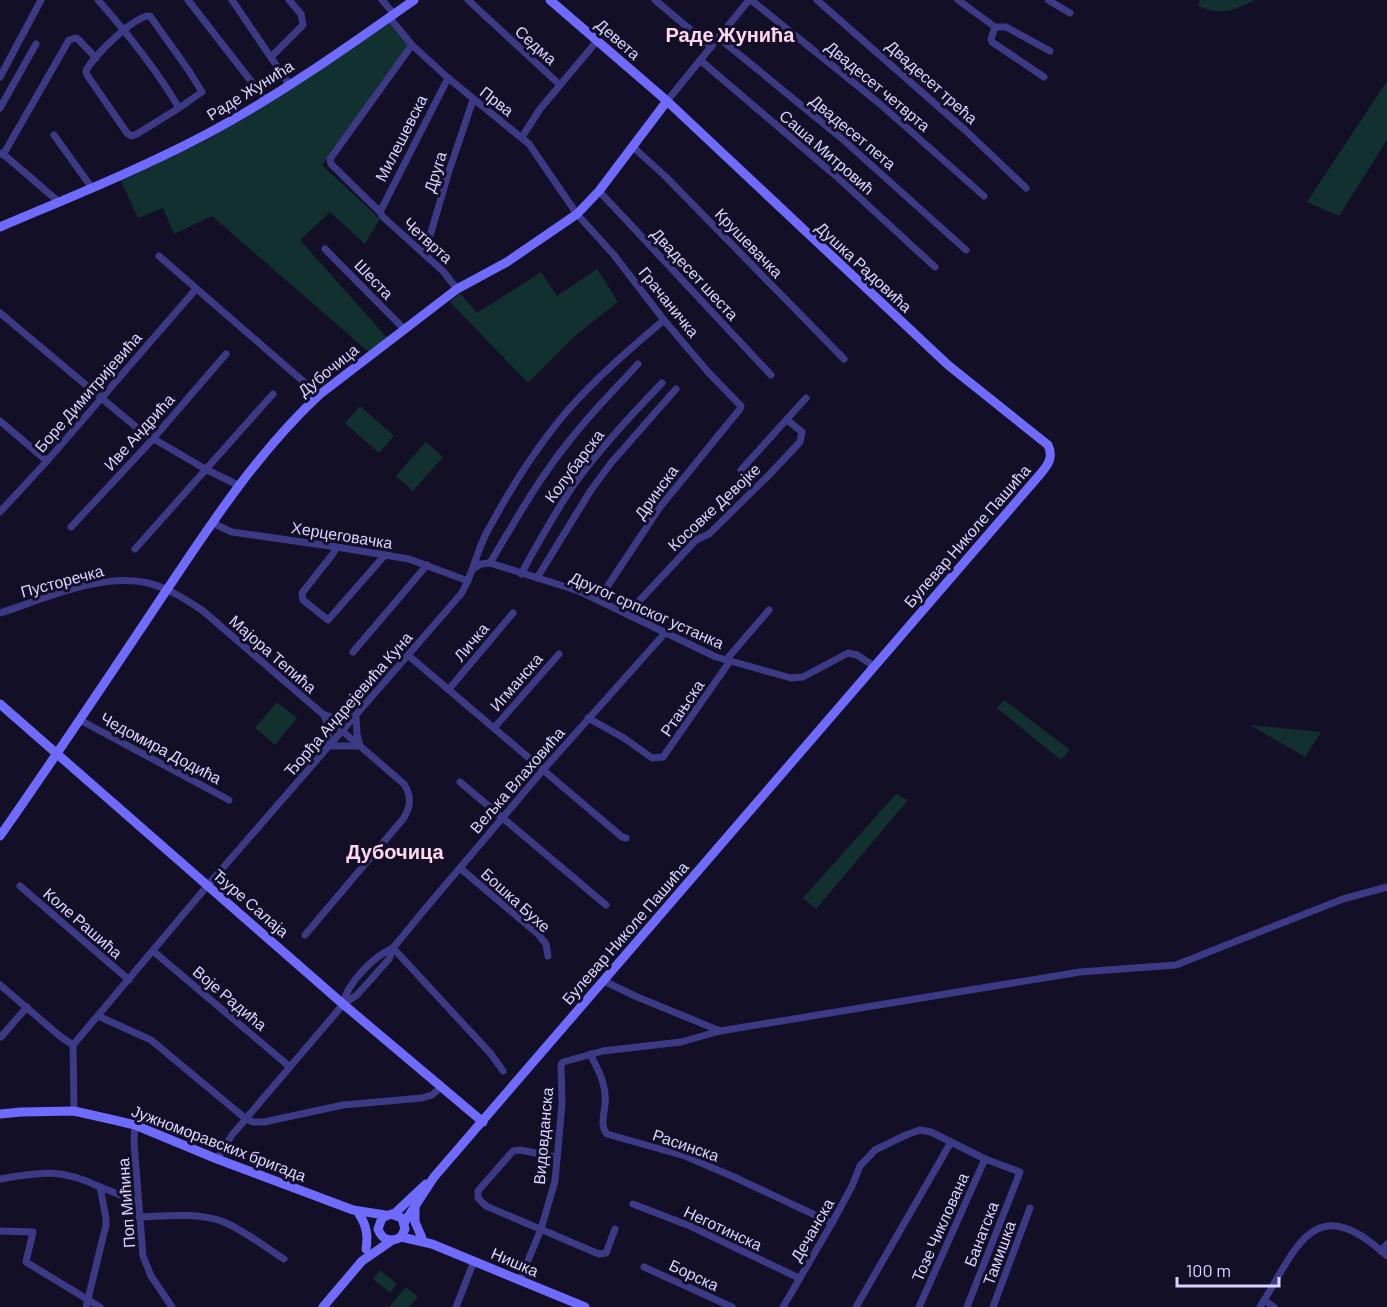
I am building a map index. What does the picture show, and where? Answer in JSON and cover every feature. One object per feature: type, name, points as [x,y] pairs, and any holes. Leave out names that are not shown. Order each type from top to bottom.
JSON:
[{"type":"street","points":[[0,77],[41,0]]},
{"type":"street","points":[[98,0],[156,72],[179,108]]},
{"type":"street","points":[[188,0],[265,99]]},
{"type":"street","points":[[232,0],[290,84]]},
{"type":"street","points":[[272,56],[303,25],[301,14],[289,0]]},
{"type":"street","name":"Прва","points":[[382,0],[412,45],[473,100],[522,137],[542,160],[577,214]]},
{"type":"street","name":"Раде Жунића","points":[[0,227],[182,147],[290,84],[414,0]]},
{"type":"street","name":"Седма","points":[[468,0],[560,85]]},
{"type":"street","name":"Девета","points":[[550,0],[667,101]]},
{"type":"street","points":[[655,0],[711,47]]},
{"type":"street","name":"Дубочица","points":[[0,836],[238,485],[299,414],[319,395],[457,289],[507,262],[577,214],[599,191],[667,101],[750,0]]},
{"type":"street","name":"Двадесет четврта","points":[[750,0],[880,104],[984,196]]},
{"type":"street","name":"Двадесет трећа","points":[[817,0],[965,130],[1026,188]]},
{"type":"street","points":[[958,0],[994,27],[1006,27],[1050,51]]},
{"type":"street","points":[[1048,0],[1070,13]]},
{"type":"street","points":[[144,15],[150,16],[202,92],[131,136],[126,133],[87,75],[87,68],[124,30],[144,15]]},
{"type":"street","points":[[994,27],[992,42],[1044,77]]},
{"type":"street","name":"Двадесет пета","points":[[719,38],[840,137],[966,250]]},
{"type":"street","points":[[59,202],[2,153],[69,40],[78,39],[96,58]]},
{"type":"street","points":[[522,137],[540,109],[597,41]]},
{"type":"street","points":[[0,108],[36,44]]},
{"type":"street","name":"Четврта","points":[[412,45],[330,159],[333,167],[383,217],[425,253],[457,289]]},
{"type":"street","name":"Саша Митровић","points":[[700,60],[836,176],[935,267]]},
{"type":"street","name":"Милешевска","points":[[380,212],[448,78]]},
{"type":"street","name":"Друга","points":[[425,253],[473,100]]},
{"type":"street","name":"Душка Радовића","points":[[667,101],[948,365],[1048,445]]},
{"type":"street","points":[[54,135],[92,188]]},
{"type":"street","name":"Крушевачка","points":[[633,147],[665,176],[844,359]]},
{"type":"street","name":"Двадесет шеста","points":[[599,191],[771,375]]},
{"type":"street","name":"Грачаничка","points":[[577,214],[614,255],[664,320],[741,407]]},
{"type":"street","name":"Шеста","points":[[325,249],[404,329]]},
{"type":"street","points":[[159,256],[319,395]]},
{"type":"street","name":"Боре Димитријевића","points":[[0,512],[196,289]]},
{"type":"street","points":[[0,313],[152,440],[238,485]]},
{"type":"street","name":"Ђорђа Андрејевића Куна","points":[[73,1045],[208,885],[461,594],[486,534],[535,453],[568,411],[615,362],[664,320]]},
{"type":"street","name":"Иве Андрића","points":[[71,527],[152,440],[226,354]]},
{"type":"street","points":[[473,569],[481,564],[490,563],[524,506],[562,450],[638,364]]},
{"type":"street","name":"Колубарска","points":[[521,574],[544,531],[574,484],[600,450],[662,383]]},
{"type":"street","points":[[537,578],[571,520],[611,463],[676,389]]},
{"type":"street","points":[[135,549],[273,394]]},
{"type":"street","name":"Косовке Девојке","points":[[741,470],[806,398]]},
{"type":"street","name":"Дринска","points":[[599,599],[660,507],[741,407]]},
{"type":"street","name":"Косовке Девојке","points":[[627,614],[696,540],[708,534],[768,476],[800,441],[802,432],[787,420]]},
{"type":"street","points":[[0,421],[47,461]]},
{"type":"street","name":"Булевар Николе Пашића","points":[[404,1229],[416,1204],[434,1177],[1048,465],[1051,451],[1048,445]]},
{"type":"street","name":"Херцеговачка","points":[[212,524],[232,532],[385,555],[427,565],[468,580]]},
{"type":"street","points":[[337,547],[302,593],[303,600],[328,620],[385,555]]},
{"type":"street","name":"Другог српског устанка","points":[[490,563],[599,599],[665,633],[728,661],[795,679],[803,677],[848,652],[874,666]]},
{"type":"street","points":[[353,652],[427,565]]},
{"type":"street","name":"Пусторечка","points":[[0,613],[99,583],[128,580],[151,584],[166,590]]},
{"type":"street","name":"Мајора Тепића","points":[[166,590],[202,610],[404,784],[409,795],[410,808],[403,819],[305,935]]},
{"type":"street","name":"Ртањска","points":[[588,718],[624,738],[652,758],[663,757],[728,661],[769,610]]},
{"type":"street","name":"Личка","points":[[449,689],[513,614]]},
{"type":"street","name":"Вељка Влаховића","points":[[217,1159],[227,1142],[343,1004],[349,988],[370,963],[382,953],[393,948],[543,770],[665,633]]},
{"type":"street","name":"Игманска","points":[[494,728],[559,654]]},
{"type":"street","points":[[409,656],[622,837],[626,838]]},
{"type":"street","name":"Ђуре Салаја","points":[[1,709],[483,1122]]},
{"type":"street","points":[[324,715],[336,718],[356,716],[360,746],[329,746],[328,725],[324,715]]},
{"type":"street","name":"Чедомира Додића","points":[[80,720],[229,800]]},
{"type":"street","points":[[460,782],[606,905]]},
{"type":"street","name":"Бошка Бухе","points":[[460,868],[538,934],[546,944],[548,956]]},
{"type":"street","name":"Коле Рашића","points":[[20,886],[129,980]]},
{"type":"street","points":[[590,1054],[681,1042],[720,1031],[1080,972],[1176,964],[1203,956],[1343,899],[1387,887]]},
{"type":"street","points":[[393,948],[491,1054],[503,1071]]},
{"type":"street","name":"Воје Радића","points":[[153,951],[290,1067]]},
{"type":"street","points":[[604,981],[720,1031]]},
{"type":"street","points":[[0,985],[73,1045],[74,1112]]},
{"type":"street","points":[[1,1037],[27,1007]]},
{"type":"street","points":[[98,1016],[151,1040],[246,1119],[253,1122],[264,1122],[343,1105],[422,1098],[432,1095],[441,1088]]},
{"type":"street","name":"Видовданска","points":[[520,1280],[541,1229],[555,1181],[562,1104],[561,1065],[563,1062],[590,1054]]},
{"type":"street","name":"Расинска","points":[[590,1054],[605,1088],[603,1126],[606,1134],[685,1156],[832,1223]]},
{"type":"street","name":"Јужноморавских бригада","points":[[0,1114],[74,1112],[135,1125],[356,1212],[390,1215]]},
{"type":"street","name":"Поп Мићина","points":[[135,1125],[143,1256],[146,1266],[172,1307]]},
{"type":"street","name":"Дечанска","points":[[783,1307],[832,1223],[860,1166],[875,1150],[920,1131],[931,1132],[951,1142]]},
{"type":"street","points":[[855,1307],[951,1142],[985,1159]]},
{"type":"street","points":[[556,1157],[520,1150],[513,1151],[483,1186],[477,1195],[479,1201],[486,1206],[604,1254],[615,1229]]},
{"type":"street","name":"Банатска","points":[[967,1307],[1020,1172],[985,1159]]},
{"type":"street","name":"Тозе Чиклована","points":[[919,1307],[985,1159]]},
{"type":"street","points":[[0,1179],[54,1172],[74,1175],[138,1202]]},
{"type":"street","points":[[366,1249],[379,1231],[380,1221],[434,1177]]},
{"type":"street","points":[[86,1307],[106,1225],[100,1187]]},
{"type":"street","points":[[416,1204],[415,1222],[423,1238]]},
{"type":"street","name":"Неготинска","points":[[633,1204],[690,1226],[800,1278]]},
{"type":"street","name":"Тамишка","points":[[993,1307],[1030,1208]]},
{"type":"street","points":[[356,1212],[366,1228],[368,1239],[362,1261]]},
{"type":"street","name":"Јужноморавских бригада","points":[[356,1212],[379,1231]]},
{"type":"street","points":[[139,1217],[187,1215],[211,1218],[230,1225],[284,1259]]},
{"type":"street","points":[[390,1215],[402,1218],[404,1229]]},
{"type":"street","points":[[1274,1307],[1262,1304],[1294,1249],[1305,1236],[1316,1230],[1332,1225],[1341,1227],[1363,1238],[1387,1257]]},
{"type":"street","points":[[404,1229],[432,1244]]},
{"type":"street","points":[[323,1307],[362,1261],[404,1229]]},
{"type":"street","points":[[404,1229],[432,1244]]},
{"type":"street","points":[[0,1231],[33,1232],[26,1262],[100,1307]]},
{"type":"street","points":[[379,1231],[384,1238],[391,1241]]},
{"type":"street","name":"Нишка","points":[[432,1244],[585,1307]]},
{"type":"street","points":[[1381,1251],[1387,1244]]},
{"type":"street","points":[[456,1307],[474,1261]]},
{"type":"street","name":"Борска","points":[[644,1267],[732,1307]]},
{"type":"green space","points":[[1200,0],[1255,0],[1227,11],[1214,11],[1198,6]]},
{"type":"green space","points":[[389,23],[412,45],[322,165],[380,219],[365,244],[330,212],[300,240],[390,341],[371,354],[212,216],[174,234],[163,208],[138,218],[121,181],[205,141],[257,111]]},
{"type":"green space","points":[[1387,81],[1387,140],[1339,216],[1307,202]]},
{"type":"green space","points":[[597,269],[618,302],[576,335],[528,383],[450,302],[460,293],[477,313],[541,272],[557,296]]},
{"type":"green space","points":[[360,406],[394,436],[379,453],[345,423]]},
{"type":"green space","points":[[426,442],[443,457],[413,491],[396,476]]},
{"type":"green space","points":[[1004,700],[1070,750],[1061,760],[997,708]]},
{"type":"green space","points":[[277,702],[297,718],[275,745],[255,728]]},
{"type":"green space","points":[[1250,725],[1321,732],[1305,757]]},
{"type":"green space","points":[[896,794],[908,800],[816,909],[803,898]]},
{"type":"green space","points":[[380,1270],[397,1284],[390,1293],[373,1279]]},
{"type":"green space","points":[[406,1287],[418,1297],[409,1307],[389,1307]]},
{"type":"district","name":"Раде Жунића","points":[[730,35]]},
{"type":"district","name":"Дубочица","points":[[395,852]]}]
